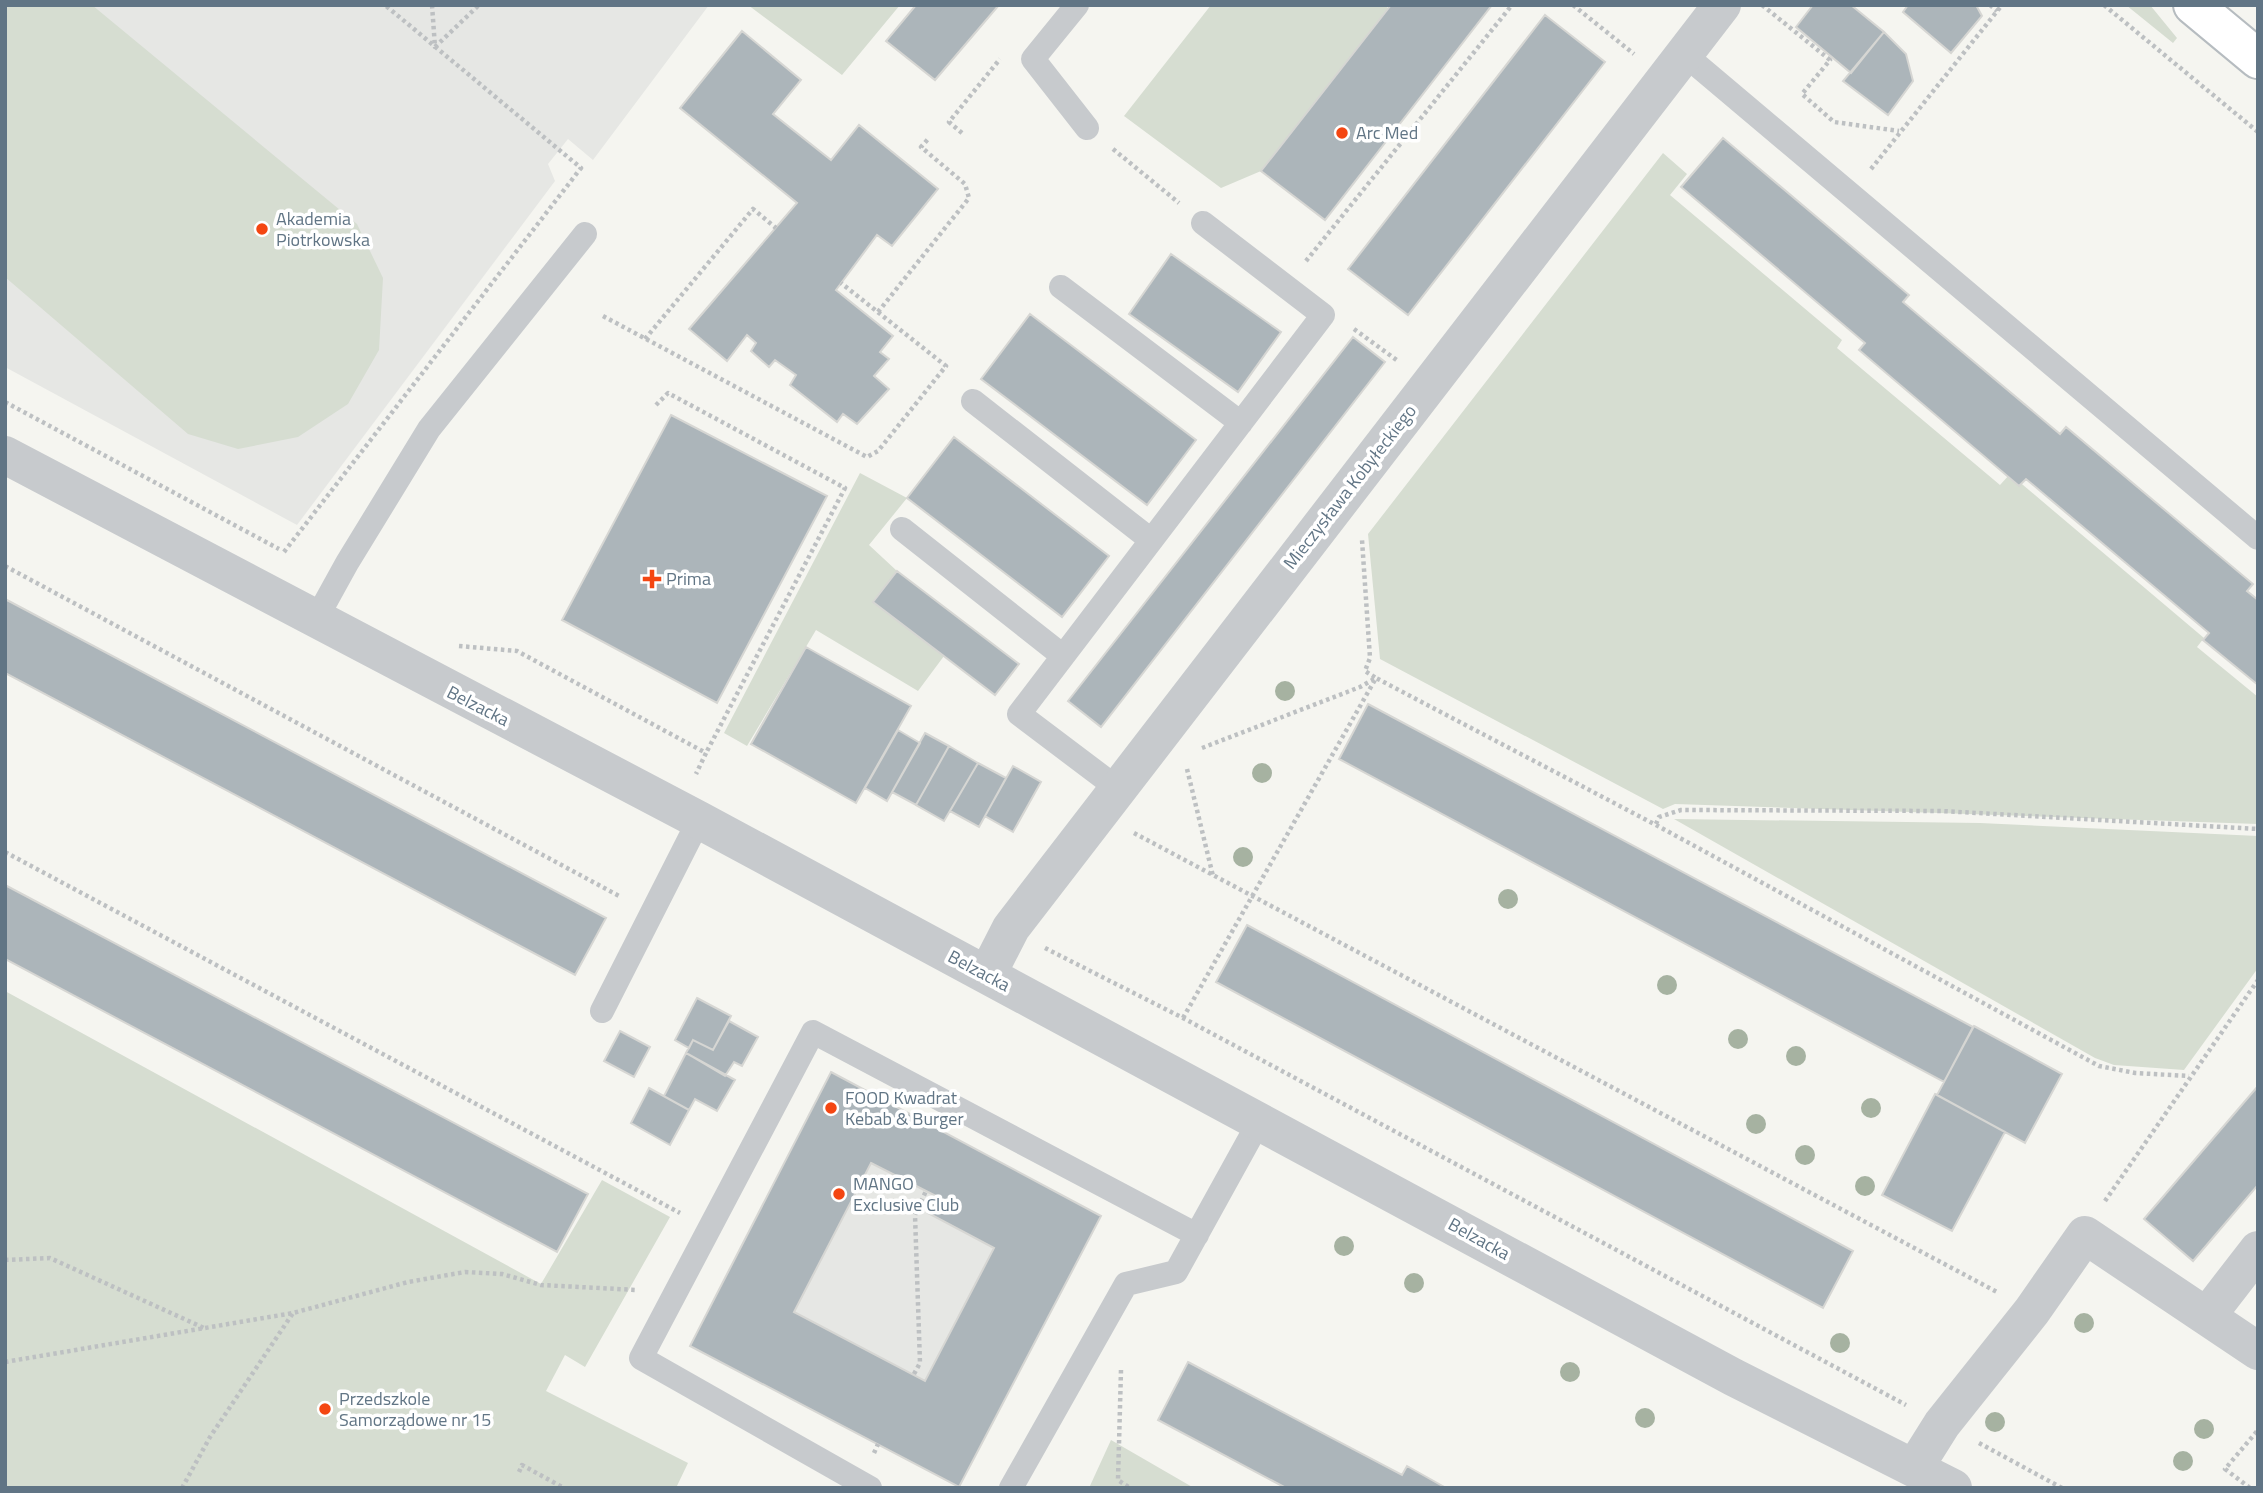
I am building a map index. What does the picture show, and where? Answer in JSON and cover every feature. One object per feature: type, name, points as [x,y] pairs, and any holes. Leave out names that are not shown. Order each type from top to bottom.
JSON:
[{"type":"street","name":"Mieczysława Kobyłeckiego","points":[[987,975],[1011,928],[1722,5]]},
{"type":"street","points":[[2193,5],[2258,58]]},
{"type":"street","name":"Belzacka","points":[[5,455],[316,621],[699,820],[1260,1120],[1733,1377],[1900,1472],[1953,1488]]},
{"type":"street","points":[[1900,1472],[2032,1311],[2085,1235],[2258,1351]]},
{"type":"street","points":[[2207,1316],[2258,1250]]},
{"type":"lane","points":[[1077,5],[1033,59],[1087,128]]},
{"type":"lane","points":[[1684,54],[2258,538]]},
{"type":"lane","points":[[1118,788],[1019,714],[1323,315],[1203,223]]},
{"type":"lane","points":[[316,621],[337,581],[429,429],[585,234]]},
{"type":"lane","points":[[1060,287],[1241,423]]},
{"type":"lane","points":[[973,401],[1151,540]]},
{"type":"lane","points":[[902,528],[1063,656]]},
{"type":"lane","points":[[602,1011],[699,820]]},
{"type":"lane","points":[[870,1488],[834,1479],[641,1358],[677,1293],[707,1228],[813,1032],[1197,1235]]},
{"type":"lane","points":[[1011,1488],[1126,1284],[1176,1272],[1260,1120]]},
{"type":"path","points":[[284,552],[581,168],[385,5]]},
{"type":"path","points":[[432,5],[435,47]]},
{"type":"path","points":[[435,47],[479,5]]},
{"type":"path","points":[[1285,286],[1511,5]]},
{"type":"path","points":[[1573,5],[1643,60]]},
{"type":"path","points":[[1762,5],[1830,60],[1802,93],[1834,122],[1900,131]]},
{"type":"path","points":[[1990,5],[1997,11]]},
{"type":"path","points":[[1851,195],[2002,5]]},
{"type":"path","points":[[2104,5],[2258,132]]},
{"type":"path","points":[[962,133],[949,122],[1004,53]]},
{"type":"path","points":[[1087,128],[1203,223]]},
{"type":"path","points":[[878,312],[969,198],[965,184],[921,147],[929,138]]},
{"type":"path","points":[[645,339],[752,209],[776,228]]},
{"type":"path","points":[[603,316],[867,457],[878,451],[946,366],[841,283]]},
{"type":"path","points":[[1323,315],[1333,314],[1430,384]]},
{"type":"path","points":[[656,405],[668,393],[845,488],[694,779]]},
{"type":"path","points":[[5,402],[337,581]]},
{"type":"path","points":[[1362,539],[1370,658],[1364,671],[1656,825],[2099,1066],[2135,1073],[2189,1076]]},
{"type":"path","points":[[5,566],[652,913]]},
{"type":"path","points":[[450,641],[459,646],[517,651],[706,753]]},
{"type":"path","points":[[1196,751],[1376,678]]},
{"type":"path","points":[[1183,1018],[1376,678]]},
{"type":"path","points":[[1184,755],[1213,877]]},
{"type":"path","points":[[1656,825],[1659,817],[1681,810],[1915,811],[2258,829]]},
{"type":"path","points":[[1126,829],[1250,898],[2032,1311]]},
{"type":"path","points":[[5,852],[707,1228]]},
{"type":"path","points":[[1011,928],[2062,1488]]},
{"type":"path","points":[[2085,1235],[2117,1180],[2258,980]]},
{"type":"path","points":[[914,1374],[920,1363],[915,1214],[926,1191]]},
{"type":"path","points":[[5,1260],[50,1258],[205,1328]]},
{"type":"path","points":[[5,1362],[293,1313],[408,1282],[465,1272],[502,1274],[541,1285],[677,1293]]},
{"type":"path","points":[[182,1488],[210,1437],[293,1313]]},
{"type":"path","points":[[1121,1370],[1118,1480],[1130,1488]]},
{"type":"path","points":[[2250,1488],[2225,1469],[2258,1430]]},
{"type":"path","points":[[519,1472],[522,1465],[564,1488]]},
{"type":"shaded area","name":"Akademia Piotrkowska","points":[[5,5],[709,5],[593,160],[568,139],[548,164],[555,181],[297,525],[5,367]]},
{"type":"shaded area","points":[[5,5],[92,5],[357,224],[383,278],[379,350],[348,404],[298,437],[238,449],[188,434],[5,277]]},
{"type":"shaded area","points":[[748,5],[900,5],[842,75]]},
{"type":"shaded area","points":[[1211,5],[1384,5],[1388,8],[1261,171],[1221,188],[1124,116]]},
{"type":"shaded area","points":[[2126,5],[2150,5],[2177,38],[2173,43]]},
{"type":"shaded area","points":[[1663,153],[1687,174],[1670,195],[1842,340],[1837,348],[2000,485],[2010,474],[2204,638],[2197,647],[2258,697],[2258,824],[1675,804],[1663,809],[1380,659],[1368,534]]},
{"type":"shaded area","points":[[860,473],[907,498],[869,545],[897,571],[873,601],[944,656],[918,691],[816,630],[747,746],[724,733]]},
{"type":"shaded area","points":[[1674,819],[1980,823],[2258,836],[2258,968],[2184,1070],[2114,1065],[2095,1058]]},
{"type":"shaded area","points":[[5,991],[541,1284],[602,1180],[670,1217],[585,1367],[565,1355],[546,1391],[688,1463],[676,1488],[5,1488]]},
{"type":"shaded area","points":[[871,1163],[936,1196],[928,1213],[994,1248],[925,1381],[794,1312]]},
{"type":"shaded area","points":[[1111,1440],[1194,1488],[1089,1488]]},
{"type":"building","points":[[916,5],[999,5],[935,80],[886,41]]},
{"type":"building","name":"Arc Med","points":[[1391,5],[1492,5],[1325,220],[1261,171]]},
{"type":"building","points":[[1813,5],[1851,5],[1884,32],[1851,73],[1796,27]]},
{"type":"building","points":[[1908,5],[1976,5],[1982,16],[1951,53],[1903,12]]},
{"type":"building","points":[[1545,15],[1605,62],[1408,315],[1348,269]]},
{"type":"building","points":[[742,31],[801,80],[773,114],[831,160],[859,125],[938,189],[892,246],[877,235],[836,290],[893,336],[880,352],[889,359],[874,376],[889,389],[857,424],[843,414],[837,422],[790,385],[796,375],[775,360],[769,367],[751,351],[756,343],[747,335],[727,361],[689,329],[797,203],[680,108]]},
{"type":"building","points":[[1884,32],[1906,54],[1913,81],[1888,115],[1843,81]]},
{"type":"building","points":[[1723,138],[1909,295],[1903,302],[1929,324],[2060,434],[2066,427],[2253,584],[2247,591],[2258,600],[2258,685],[2203,640],[2209,633],[2026,479],[2019,486],[1859,350],[1865,343],[1681,187]]},
{"type":"building","points":[[1171,254],[1281,332],[1238,392],[1129,314]]},
{"type":"building","points":[[1030,314],[1196,440],[1147,505],[981,379]]},
{"type":"building","points":[[1353,337],[1385,362],[1101,727],[1068,701]]},
{"type":"building","points":[[671,415],[827,496],[717,703],[562,620]]},
{"type":"building","points":[[954,437],[1109,556],[1062,617],[907,498]]},
{"type":"building","points":[[897,571],[1019,664],[995,695],[873,602]]},
{"type":"building","points":[[5,599],[606,918],[575,975],[5,673]]},
{"type":"building","points":[[806,647],[911,706],[856,803],[751,744]]},
{"type":"building","points":[[1368,704],[1973,1027],[1944,1082],[1339,759]]},
{"type":"building","points":[[898,730],[920,743],[887,801],[865,788]]},
{"type":"building","points":[[925,733],[949,746],[916,805],[892,792]]},
{"type":"building","points":[[949,746],[978,763],[944,821],[916,805]]},
{"type":"building","points":[[978,763],[1006,778],[979,827],[950,811]]},
{"type":"building","points":[[1013,766],[1041,782],[1013,832],[985,816]]},
{"type":"building","points":[[5,885],[588,1194],[557,1252],[5,959]]},
{"type":"building","points":[[1247,925],[1853,1251],[1823,1308],[1216,982]]},
{"type":"building","points":[[697,998],[731,1016],[713,1050],[693,1040],[689,1048],[675,1040]]},
{"type":"building","points":[[729,1021],[758,1037],[742,1066],[734,1062],[725,1076],[686,1053],[693,1040],[713,1050]]},
{"type":"building","points":[[1974,1026],[2062,1074],[2025,1143],[1937,1095]]},
{"type":"building","points":[[620,1031],[650,1047],[634,1077],[604,1061]]},
{"type":"building","points":[[686,1053],[735,1080],[717,1111],[695,1099],[689,1110],[664,1096]]},
{"type":"building","points":[[831,1072],[1101,1216],[959,1487],[690,1346]],"holes":[[[871,1163],[936,1196],[928,1213],[994,1248],[925,1381],[794,1312]]]},
{"type":"building","points":[[2258,1086],[2258,1185],[2193,1261],[2144,1219]]},
{"type":"building","points":[[649,1088],[689,1110],[670,1145],[631,1123]]},
{"type":"building","points":[[1935,1094],[2005,1132],[1952,1231],[1882,1195]]},
{"type":"building","points":[[1188,1362],[1402,1475],[1407,1466],[1446,1488],[1286,1488],[1158,1420]]},
{"type":"place","name":"Arc Med","points":[[1342,133]]},
{"type":"place","name":"Akademia Piotrkowska","points":[[262,229]]},
{"type":"place","name":"Prima","points":[[652,579]]},
{"type":"place","name":"FOOD Kwadrat Kebab & Burger","points":[[831,1108]]},
{"type":"place","name":"MANGO Exclusive Club","points":[[839,1194]]},
{"type":"place","name":"Przedszkole Samorządowe nr 15","points":[[325,1409]]}]
